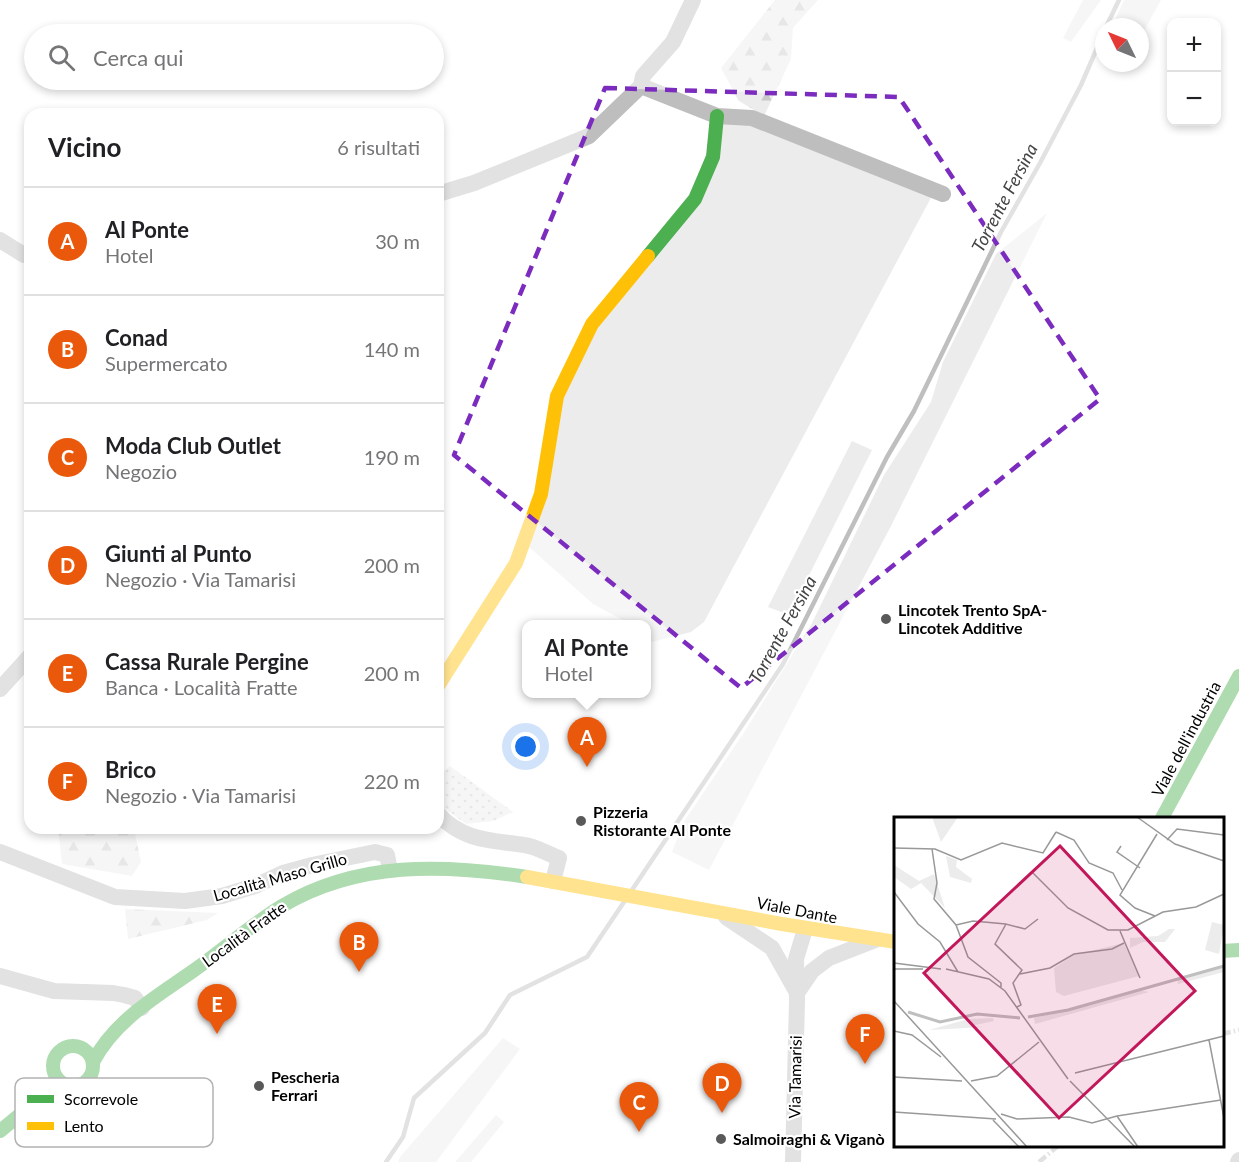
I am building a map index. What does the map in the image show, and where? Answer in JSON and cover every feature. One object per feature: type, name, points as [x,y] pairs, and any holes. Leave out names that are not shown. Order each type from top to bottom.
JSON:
[{"type":"main road","points":[[444,677],[516,563],[541,494],[557,396],[592,324],[695,199],[713,157],[717,116]]},
{"type":"main road","name":"Viale dell'industria","points":[[1163,817],[1239,676]]},
{"type":"main road","points":[[390,870],[448,868],[559,882]]},
{"type":"main road","name":"Località Fratte","points":[[39,1078],[53,1067],[60,1050],[123,1022],[284,904],[343,879],[390,870]]},
{"type":"main road","name":"Viale Dante","points":[[559,882],[805,929],[894,942]]},
{"type":"main road","points":[[1224,951],[1239,950]]},
{"type":"main road","name":"Località Fratte","points":[[89,1078],[93,1071],[93,1062],[97,1052],[123,1022]]},
{"type":"main road","points":[[72,1046],[83,1048],[93,1062]]},
{"type":"main road","points":[[53,1067],[57,1078]]},
{"type":"main road","name":"Località Fratte","points":[[0,1131],[15,1118]]},
{"type":"street","points":[[444,192],[474,183],[589,136],[641,86],[643,76],[673,42],[693,0]]},
{"type":"street","points":[[641,86],[717,116],[752,118],[943,194]]},
{"type":"street","points":[[0,240],[24,255]]},
{"type":"street","points":[[0,689],[24,663]]},
{"type":"street","points":[[444,821],[448,825],[476,839],[526,845],[559,858],[559,882]]},
{"type":"street","name":"Località Maso Grillo","points":[[0,852],[115,897],[185,901],[222,896],[255,886],[283,873],[375,852],[387,855],[390,870]]},
{"type":"street","points":[[717,911],[772,948],[797,993],[812,971],[829,958],[875,940]]},
{"type":"street","name":"Via Tamarisi","points":[[793,1162],[796,959],[805,929]]},
{"type":"street","points":[[0,976],[54,991],[124,995],[135,998],[142,1008]]},
{"type":"highlighted area","points":[[605,88],[899,97],[1100,399],[741,688],[454,455]]},
{"type":"green space","points":[[775,0],[818,0],[793,28],[791,59],[764,116],[739,101],[721,68]]},
{"type":"green space","points":[[1083,0],[1101,0],[1071,42],[1063,38]]},
{"type":"green space","points":[[1124,0],[1161,0],[1149,22],[1149,18],[1116,18]]},
{"type":"green space","points":[[719,119],[752,120],[933,194],[704,622],[691,632],[652,642],[651,620],[623,620],[593,604],[529,547],[560,398],[595,326],[682,219]]},
{"type":"green space","points":[[1047,213],[891,526],[709,870],[672,852],[683,823],[745,731],[812,623],[884,475],[931,402],[943,362],[996,254]]},
{"type":"green space","points":[[852,441],[872,450],[789,615],[768,607]]},
{"type":"green space","points":[[450,766],[513,812],[493,821],[466,824],[444,808],[444,772]]},
{"type":"green space","points":[[59,834],[135,834],[141,862],[132,876],[62,864]]},
{"type":"green space","points":[[125,909],[218,913],[207,920],[128,939]]},
{"type":"green space","points":[[503,1038],[520,1049],[436,1162],[398,1162],[400,1157]]},
{"type":"green space","points":[[496,1115],[504,1122],[471,1162],[455,1162]]},
{"type":"waterway","name":"Torrente Fersina","points":[[1110,18],[1119,0]]},
{"type":"waterway","name":"Torrente Fersina","points":[[632,890],[783,664],[887,457],[914,411],[1001,232],[1081,85],[1095,53]]},
{"type":"waterway","name":"Torrente Fersina","points":[[386,1162],[403,1137],[414,1098],[485,1033],[510,995],[587,957],[624,902]]},
{"type":"railway","points":[[1224,1034],[1239,1030]]},
{"type":"railway","points":[[1039,1162],[1057,1147]]},
{"type":"traffic: fast","points":[[648,256],[695,199],[713,157],[717,116]]},
{"type":"traffic: fast","points":[[1163,817],[1239,676]]},
{"type":"traffic: fast","points":[[93,1062],[102,1047],[137,1010],[271,913],[311,891],[371,874],[402,870],[464,870],[527,877]]},
{"type":"traffic: fast","points":[[1224,951],[1239,950]]},
{"type":"traffic: fast","points":[[57,1078],[54,1074],[54,1058],[65,1047],[81,1047],[92,1058],[93,1066]]},
{"type":"traffic: fast","points":[[89,1078],[93,1066]]},
{"type":"traffic: fast","points":[[0,1131],[15,1119]]},
{"type":"traffic: slow","points":[[444,677],[516,563],[541,494],[557,396],[592,324],[648,256]]},
{"type":"traffic: slow","points":[[527,877],[782,924],[894,942]]},
{"type":"place","name":"Lincotek Trento SpA- Lincotek Additive","points":[[886,619]]},
{"type":"place","name":"Al Ponte","points":[[587,767]]},
{"type":"place","name":"Pizzeria Ristorante Al Ponte","points":[[581,821]]},
{"type":"place","name":"Conad","points":[[359,972]]},
{"type":"place","name":"Cassa Rurale Pergine","points":[[217,1034]]},
{"type":"place","name":"Brico","points":[[865,1064]]},
{"type":"place","name":"Pescheria Ferrari","points":[[259,1086]]},
{"type":"place","name":"Giunti al Punto","points":[[722,1113]]},
{"type":"place","name":"Moda Club Outlet","points":[[639,1132]]},
{"type":"place","name":"Salmoiraghi & Viganò","points":[[721,1139]]}]
